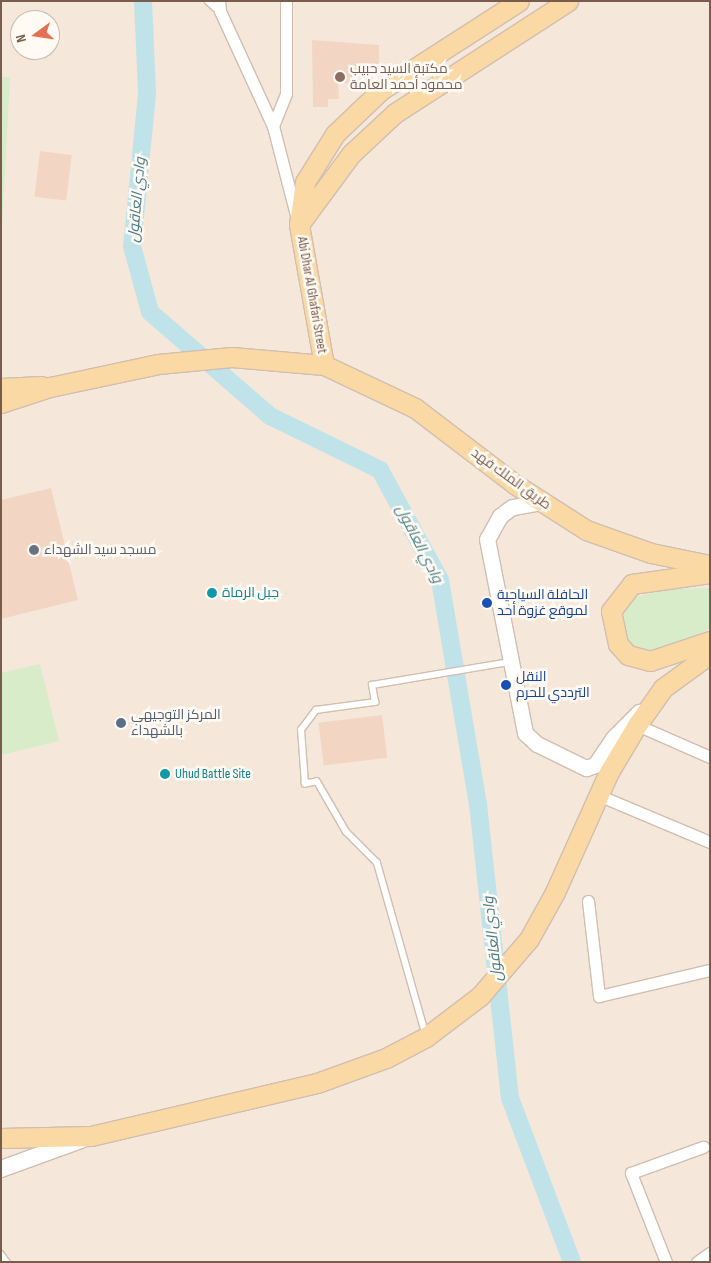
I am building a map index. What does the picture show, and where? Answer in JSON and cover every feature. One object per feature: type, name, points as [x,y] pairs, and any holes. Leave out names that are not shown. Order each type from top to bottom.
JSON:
[{"type":"main road","name":"Abi Dhar Al Ghafari Street","points":[[324,365],[299,224],[305,182],[335,134],[380,90],[519,1]]},
{"type":"main road","name":"Abi Dhar Al Ghafari Street","points":[[299,224],[351,154],[395,113],[568,1]]},
{"type":"main road","name":"طريق الملك فهد","points":[[50,387],[117,372],[232,357],[324,365],[415,408],[541,502],[586,530],[651,554],[710,565]]},
{"type":"main road","points":[[1,388],[50,387]]},
{"type":"main road","points":[[1,403],[50,387]]},
{"type":"main road","points":[[710,573],[632,584],[611,611],[618,644],[628,656],[650,661],[673,657],[710,641]]},
{"type":"main road","points":[[1,1169],[91,1136],[316,1083],[386,1058],[426,1037],[453,1018],[480,996],[529,939],[555,892],[598,795],[637,725],[663,688],[710,654]]},
{"type":"main road","points":[[1,1138],[91,1136]]},
{"type":"street","points":[[273,126],[286,93],[286,1]]},
{"type":"street","points":[[220,6],[273,126],[299,224]]},
{"type":"street","points":[[541,502],[512,508],[500,516],[487,539],[525,732],[537,744],[586,768],[596,765],[613,738],[663,688]]},
{"type":"street","points":[[637,725],[710,757]]},
{"type":"street","points":[[598,795],[710,842]]},
{"type":"street","points":[[588,901],[598,996],[710,970]]},
{"type":"street","points":[[666,1262],[631,1172],[703,1147]]},
{"type":"street","points":[[697,1262],[710,1253]]},
{"type":"lane","points":[[208,1],[220,6]]},
{"type":"lane","points":[[426,1037],[377,863],[346,832],[317,782],[305,784],[300,730],[316,710],[375,702],[372,685],[510,662]]},
{"type":"lane","points":[[1,1254],[7,1262]]},
{"type":"shaded area","points":[[1,1],[710,1],[710,1262],[1,1262]]},
{"type":"green space","points":[[1,77],[10,77],[1,246]]},
{"type":"green space","points":[[710,588],[710,628],[672,649],[645,652],[625,641],[619,624],[622,607],[632,598],[669,589]]},
{"type":"green space","points":[[40,664],[59,741],[1,755],[1,673]]},
{"type":"building","points":[[312,40],[379,45],[379,64],[366,64],[366,74],[354,74],[354,83],[338,83],[339,99],[328,99],[328,107],[313,107]]},
{"type":"building","points":[[40,151],[72,155],[66,201],[34,197]]},
{"type":"building","name":"مسجد سيد الشهداء","points":[[51,488],[78,600],[1,619],[1,500]]},
{"type":"building","points":[[382,715],[387,758],[324,765],[318,723]]},
{"type":"waterway","name":"وادي العاقول","points":[[143,1],[147,94],[132,246],[150,312],[270,416],[380,470],[440,580],[478,804],[510,1098],[572,1262]]},
{"type":"place","name":"مكتبة السيد حبيب محمود أحمد العامة","points":[[340,77]]},
{"type":"place","name":"مسجد سيد الشهداء","points":[[34,550]]},
{"type":"place","name":"جبل الرماة","points":[[212,593]]},
{"type":"place","name":"الحافلة السياحية لموقع غزوة أحد","points":[[487,603]]},
{"type":"place","name":"النقل الترددي للحرم","points":[[506,685]]},
{"type":"place","name":"المركز التوجيهي بالشهداء","points":[[121,723]]},
{"type":"place","name":"Uhud Battle Site","points":[[165,774]]}]
